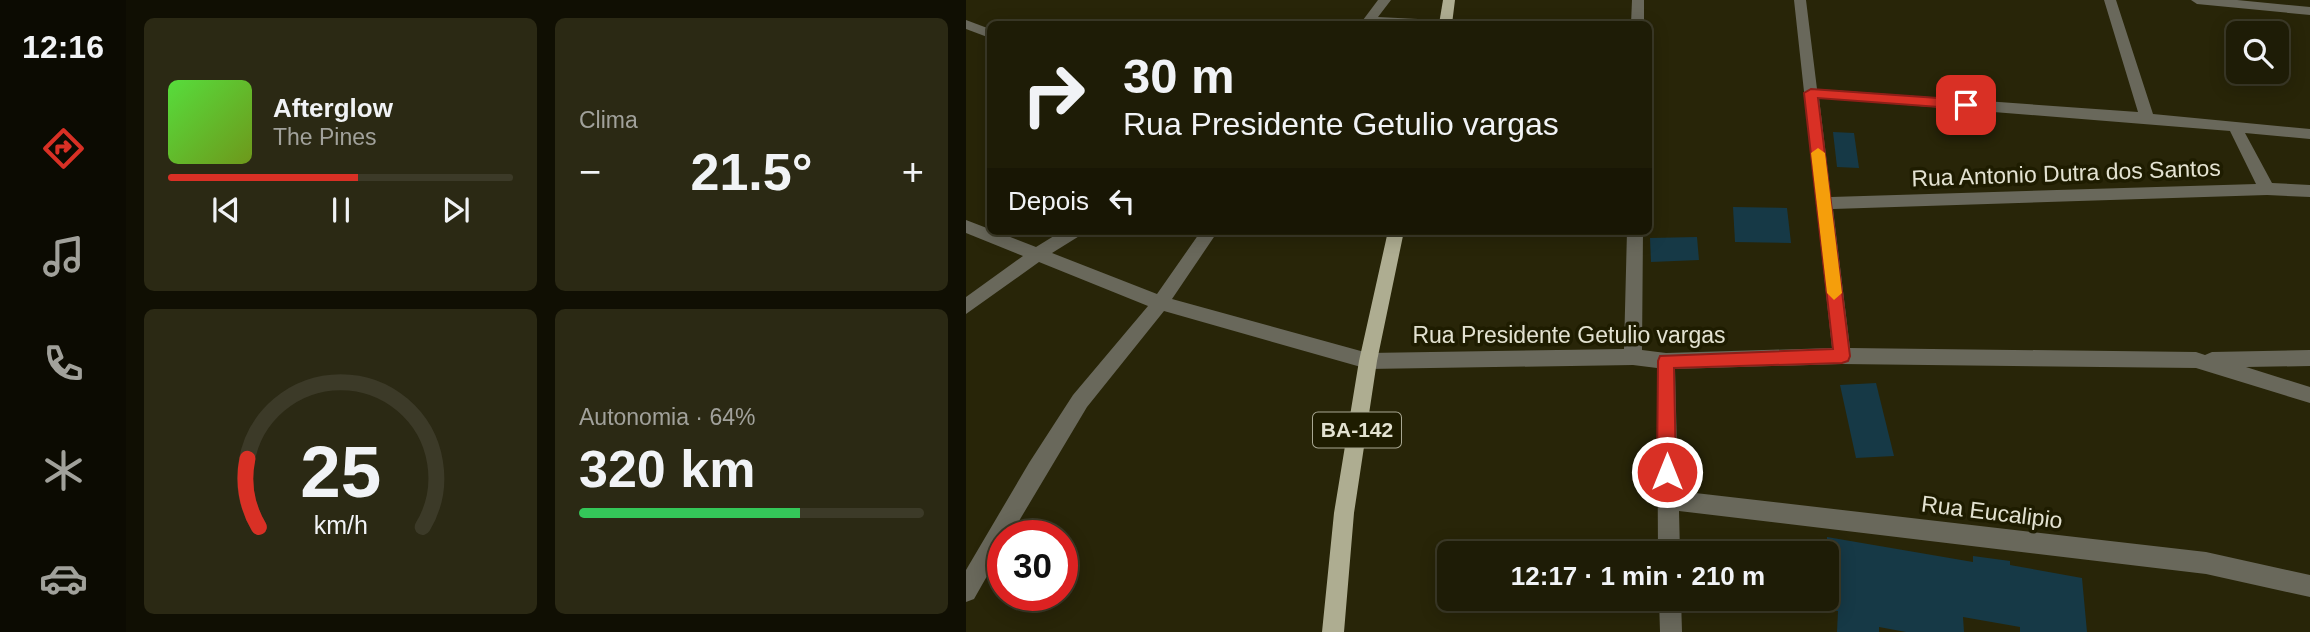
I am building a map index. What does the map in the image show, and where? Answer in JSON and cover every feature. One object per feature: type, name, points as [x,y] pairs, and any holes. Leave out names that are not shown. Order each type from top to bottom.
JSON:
[{"type":"main road","points":[[1446,21],[1449,0]]},
{"type":"main road","name":"BA-142","points":[[1333,632],[1344,513],[1368,360],[1395,235]]},
{"type":"street","points":[[1369,21],[1385,0]]},
{"type":"street","points":[[1638,0],[1638,21]]},
{"type":"street","points":[[1800,0],[1842,356]]},
{"type":"street","points":[[2110,0],[2147,118]]},
{"type":"street","points":[[2197,0],[2310,11]]},
{"type":"street","points":[[966,24],[987,33]]},
{"type":"street","name":"Rua Antonio Dutra dos Santos","points":[[1811,93],[2147,118],[2310,134]]},
{"type":"street","points":[[2235,127],[2267,190]]},
{"type":"street","name":"Rua Antonio Dutra dos Santos","points":[[1824,203],[2310,191]]},
{"type":"street","name":"Rua Presidente Getulio vargas","points":[[966,226],[987,235]]},
{"type":"street","name":"Rua Presidente Getulio vargas","points":[[988,235],[1160,303],[1368,360],[1633,357],[1666,361],[1842,356],[2196,360],[2310,358]]},
{"type":"street","points":[[966,307],[1036,255],[1068,235]]},
{"type":"street","points":[[966,591],[1036,470],[1080,401],[1160,303],[1207,235]]},
{"type":"street","points":[[1633,357],[1635,235]]},
{"type":"street","name":"Rua Presidente Getulio vargas","points":[[2196,360],[2310,395]]},
{"type":"street","points":[[1666,361],[1668,541]]},
{"type":"street","name":"Rua Eucalipio","points":[[1667,500],[2206,564],[2310,586]]},
{"type":"street","points":[[1670,611],[1671,632]]},
{"type":"building","points":[[1833,132],[1854,133],[1859,168],[1837,167]]},
{"type":"building","points":[[1733,207],[1787,208],[1791,243],[1735,242]]},
{"type":"building","points":[[1697,237],[1699,260],[1651,262],[1650,238]]},
{"type":"building","points":[[1876,383],[1894,456],[1856,458],[1840,385]]},
{"type":"building","points":[[1827,537],[1973,562],[1973,556],[2010,561],[2010,565],[2082,578],[2087,632],[2020,632],[2020,627],[1963,617],[1964,632],[1906,632],[1879,627],[1879,632],[1837,632],[1839,541],[1827,541]]},
{"type":"slow traffic","points":[[1818,153],[1834,293]]},
{"type":"route","points":[[1667,472],[1666,361],[1842,356],[1811,93],[1966,105]]}]
